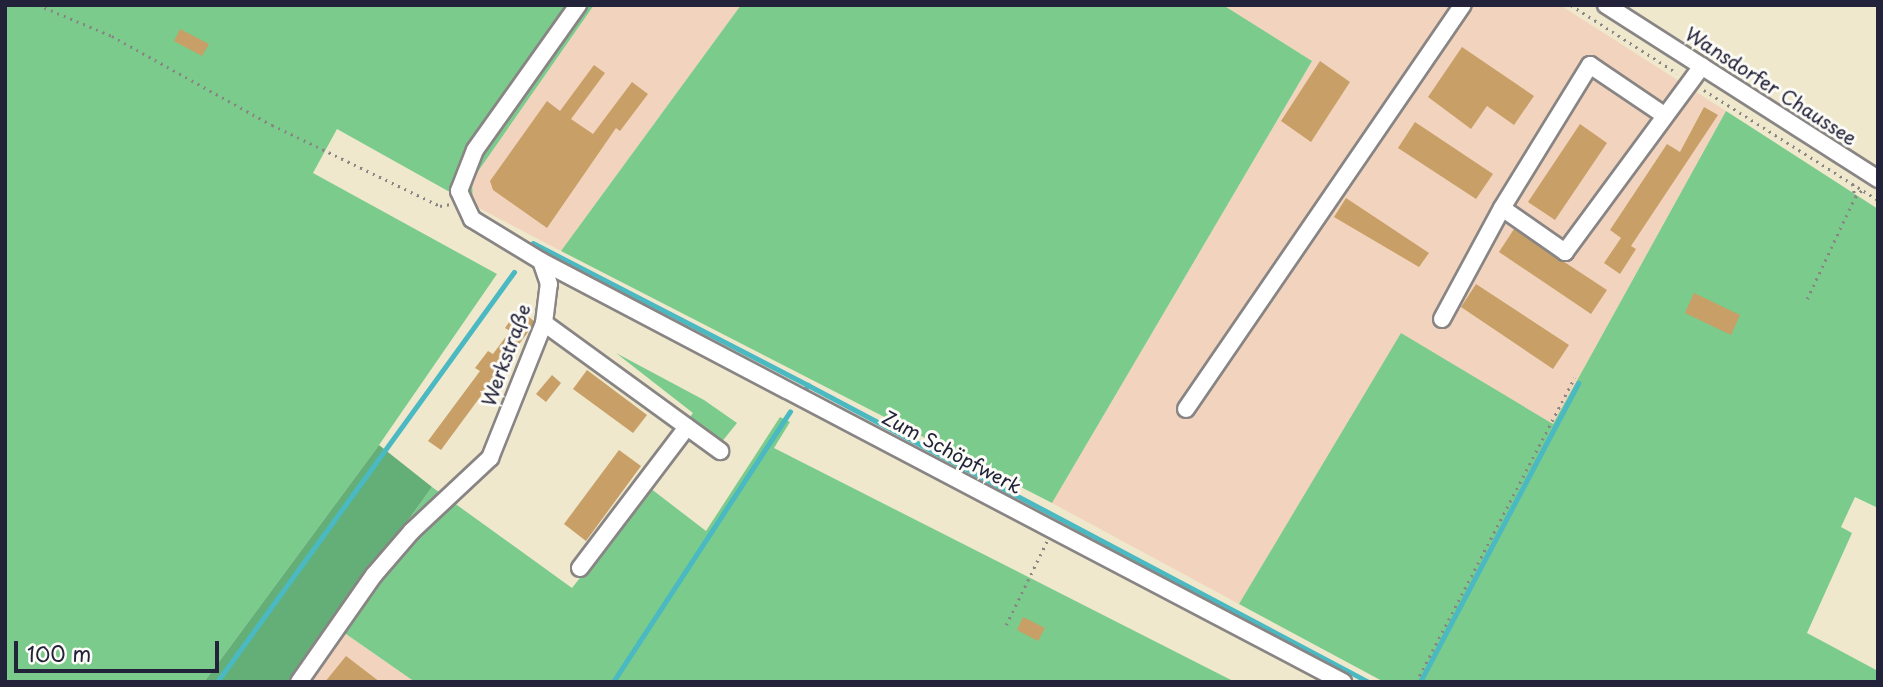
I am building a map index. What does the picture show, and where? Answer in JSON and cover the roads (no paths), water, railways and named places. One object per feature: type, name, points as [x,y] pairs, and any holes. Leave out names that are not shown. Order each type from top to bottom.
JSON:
[{"type":"street","points":[[541,261],[472,219],[461,202],[462,176],[475,150],[578,5]]},
{"type":"street","points":[[1186,409],[1464,5]]},
{"type":"street","name":"Wansdorfer Chaussee","points":[[1606,5],[1878,179]]},
{"type":"street","points":[[1442,319],[1502,208],[1590,65],[1664,115]]},
{"type":"street","points":[[1502,208],[1565,252],[1664,115],[1693,83],[1702,66]]},
{"type":"street","name":"Werkstraße","points":[[299,682],[374,575],[412,531],[490,458],[544,323],[550,284],[541,261]]},
{"type":"street","name":"Zum Schöpfwerk","points":[[541,261],[1343,682]]},
{"type":"street","points":[[544,323],[720,451]]},
{"type":"street","points":[[580,568],[687,427]]},
{"type":"waterway","points":[[533,243],[808,385]]},
{"type":"waterway","points":[[217,682],[514,272]]},
{"type":"waterway","points":[[1420,682],[1578,383]]},
{"type":"waterway","points":[[804,391],[808,385],[1369,682]]},
{"type":"waterway","points":[[613,682],[790,412]]}]
